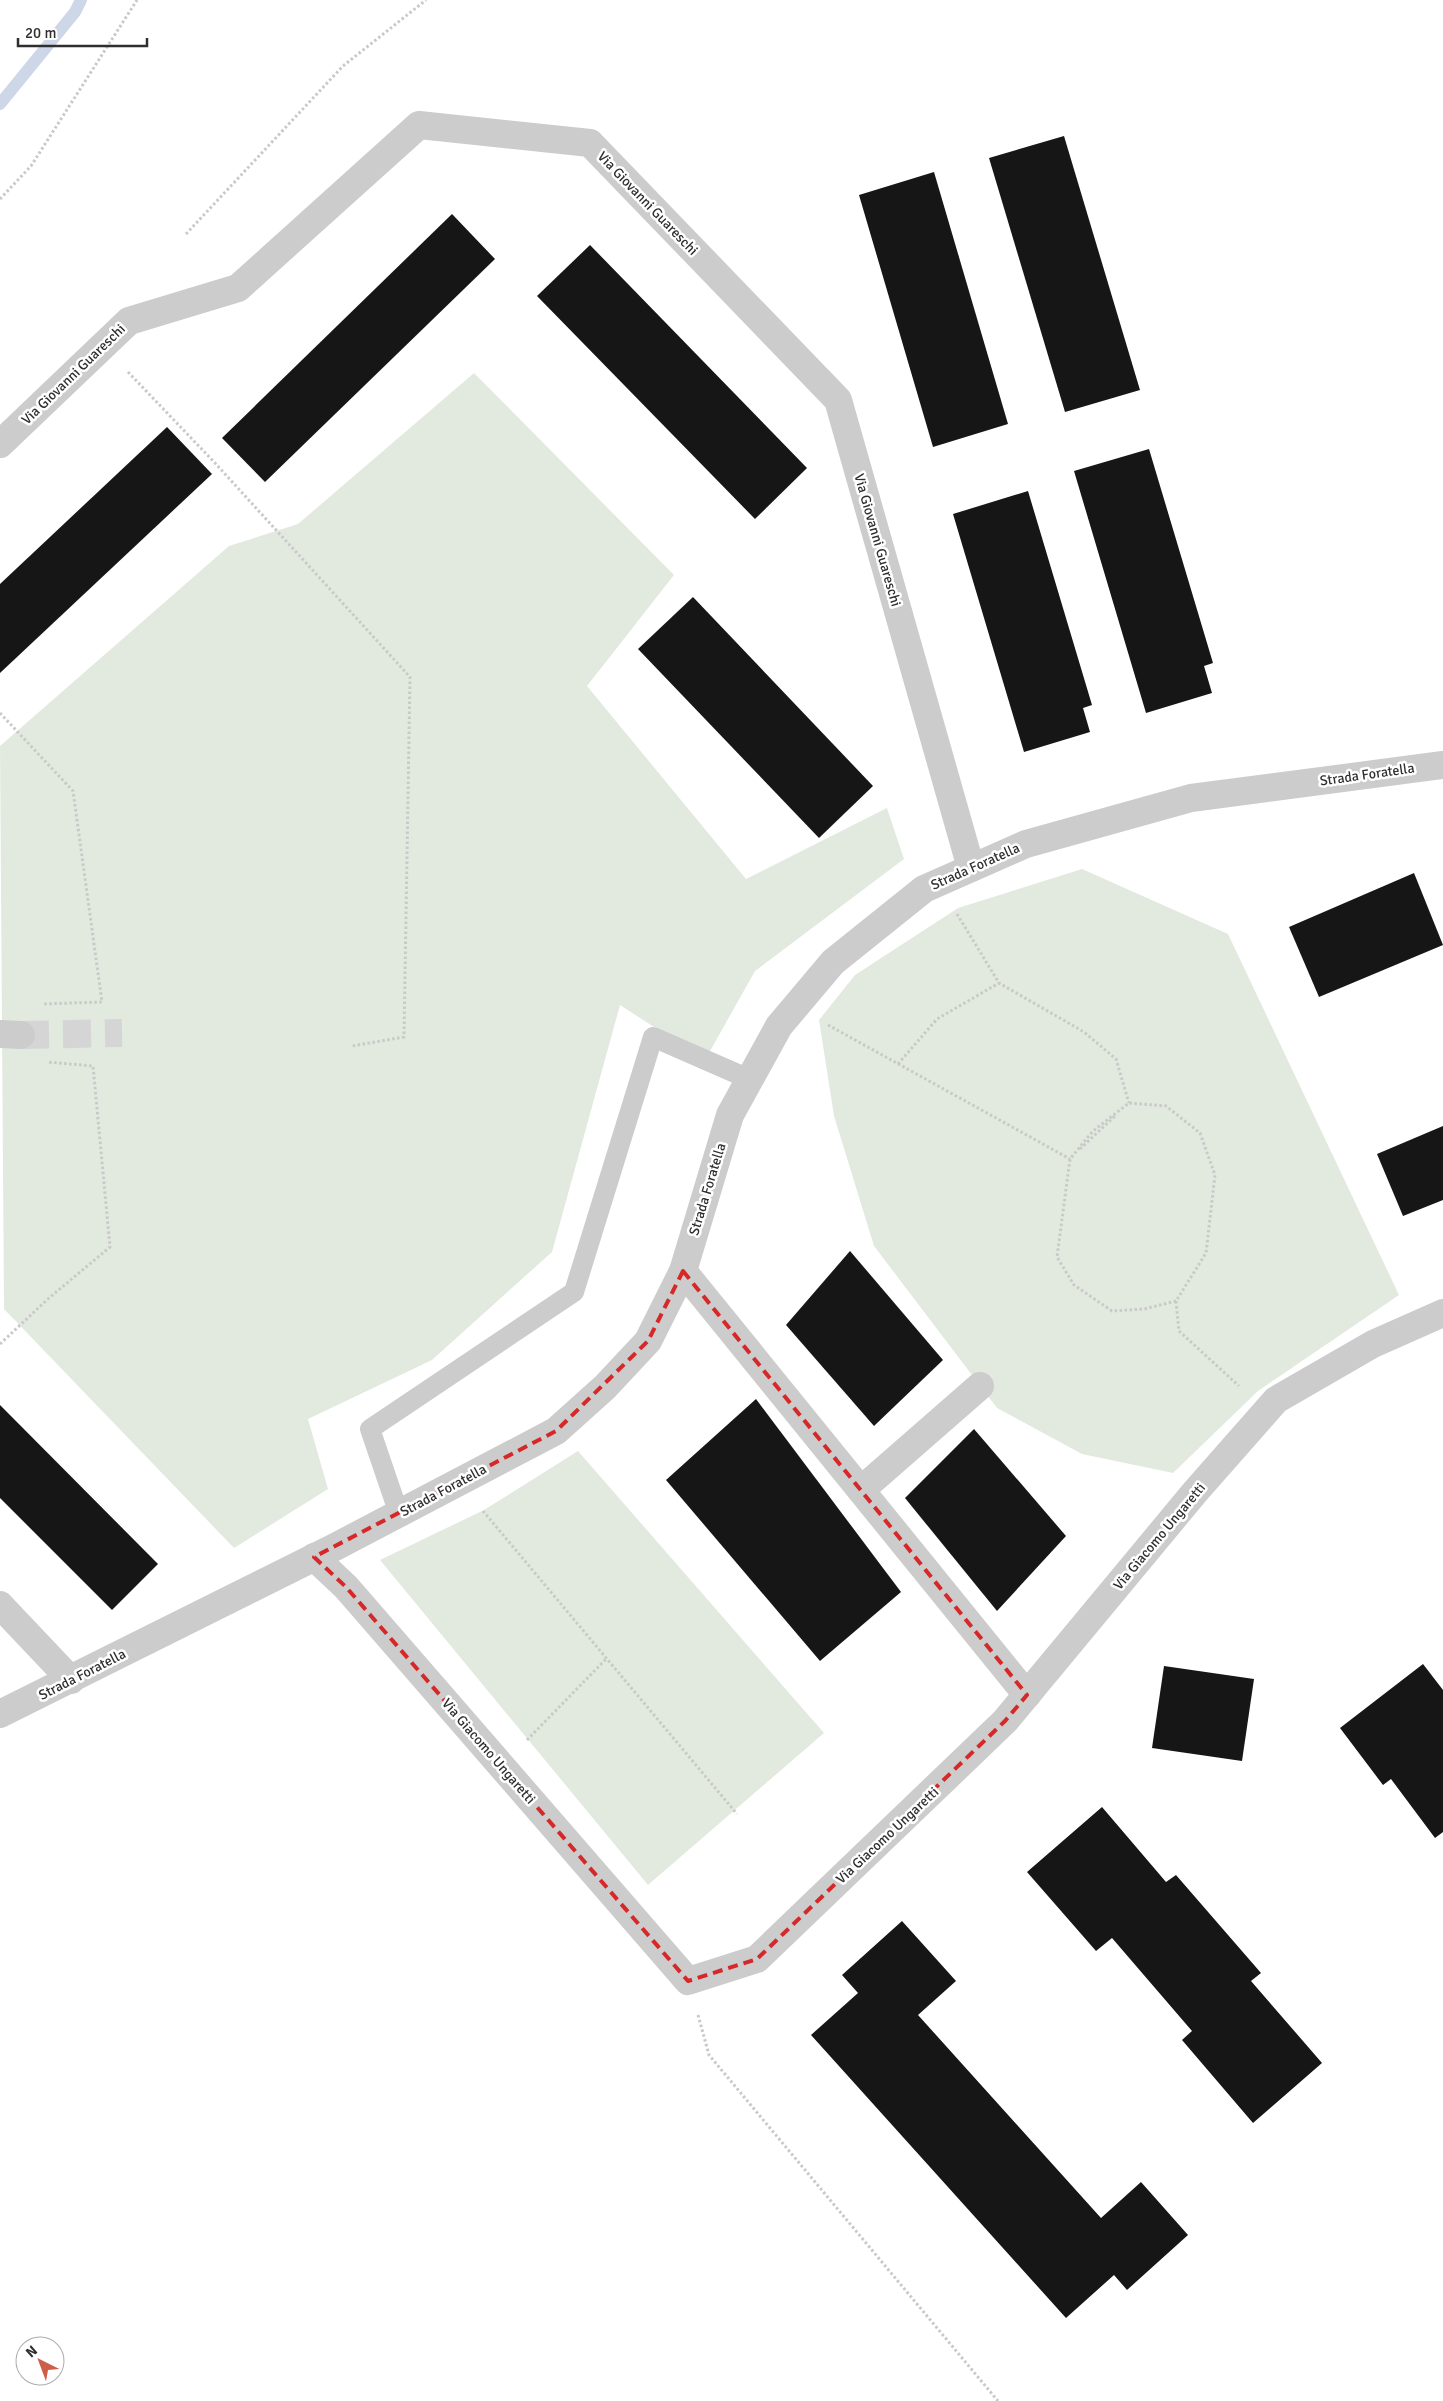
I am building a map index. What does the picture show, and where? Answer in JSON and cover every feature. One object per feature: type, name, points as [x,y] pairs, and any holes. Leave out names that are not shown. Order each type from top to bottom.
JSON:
[{"type":"street","name":"Via Giovanni Guareschi","points":[[0,444],[129,321],[238,288],[419,125],[590,143],[838,400],[971,868]]},
{"type":"street","name":"Strada Foratella","points":[[0,1714],[399,1514],[556,1431],[605,1387],[648,1342],[683,1271],[730,1115],[779,1026],[833,962],[924,889],[1026,844],[1191,798],[1443,765]]},
{"type":"street","points":[[683,1271],[1027,1695]]},
{"type":"street","name":"Via Giacomo Ungaretti","points":[[314,1557],[346,1587],[688,1980],[757,1959],[1006,1721],[1195,1492],[1276,1400],[1373,1344],[1443,1313]]},
{"type":"street","points":[[861,1490],[980,1386]]},
{"type":"street","points":[[0,1605],[71,1680]]},
{"type":"lane","points":[[399,1514],[370,1429],[574,1292],[653,1037],[749,1079]]},
{"type":"path","points":[[0,199],[31,166],[137,0]]},
{"type":"path","points":[[186,234],[343,66],[426,0]]},
{"type":"path","points":[[103,346],[215,463],[410,678],[404,1037],[352,1046]]},
{"type":"path","points":[[0,712],[73,791],[102,1002],[25,1005],[10,1035]]},
{"type":"path","points":[[938,882],[999,983],[1084,1032],[1116,1059],[1129,1103]]},
{"type":"path","points":[[898,1064],[937,1019],[999,983]]},
{"type":"path","points":[[794,1007],[1070,1159]]},
{"type":"path","points":[[0,1344],[49,1298],[110,1247],[93,1066]]},
{"type":"path","points":[[1176,1301],[1144,1309],[1112,1311],[1074,1285],[1056,1257],[1070,1159],[1093,1131],[1129,1103],[1166,1106],[1200,1133],[1215,1175],[1206,1253],[1176,1301],[1179,1331],[1267,1412]]},
{"type":"path","points":[[458,1482],[737,1814]]},
{"type":"path","points":[[502,1766],[607,1658]]},
{"type":"path","points":[[688,1980],[709,2055],[998,2401]]},
{"type":"highlighted area","points":[[683,1271],[1027,1695],[1005,1721],[757,1959],[688,1981],[346,1587],[314,1557],[556,1431],[648,1341]]},
{"type":"shaded area","points":[[474,373],[674,575],[587,686],[746,879],[887,808],[904,859],[755,971],[705,1060],[620,1005],[552,1252],[432,1360],[308,1419],[328,1489],[234,1548],[4,1309],[0,746],[229,546],[298,524]]},
{"type":"shaded area","points":[[1082,869],[1228,934],[1399,1295],[1258,1391],[1173,1473],[1082,1454],[997,1408],[874,1246],[834,1116],[819,1020],[855,975],[958,908]]},
{"type":"shaded area","points":[[578,1451],[824,1733],[648,1885],[380,1560],[484,1510]]},
{"type":"building","points":[[1064,136],[1140,390],[1065,412],[989,158]]},
{"type":"building","points":[[934,172],[1008,424],[933,447],[859,195]]},
{"type":"building","points":[[452,214],[495,259],[265,482],[222,438]]},
{"type":"building","points":[[590,245],[807,468],[755,519],[537,296]]},
{"type":"building","points":[[167,427],[212,474],[0,673],[0,584]]},
{"type":"building","points":[[1149,449],[1213,663],[1204,666],[1212,693],[1146,713],[1074,471]]},
{"type":"building","points":[[1028,491],[1092,705],[1083,708],[1090,732],[1024,752],[953,514]]},
{"type":"building","points":[[693,597],[873,786],[819,838],[638,649]]},
{"type":"building","points":[[1414,873],[1443,945],[1319,997],[1289,927]]},
{"type":"building","points":[[1443,1126],[1443,1200],[1403,1216],[1377,1154]]},
{"type":"building","points":[[850,1251],[943,1360],[874,1426],[786,1325]]},
{"type":"building","points":[[756,1399],[901,1592],[820,1661],[666,1480]]},
{"type":"building","points":[[0,1405],[158,1564],[112,1610],[0,1498]]},
{"type":"building","points":[[974,1429],[1066,1536],[997,1611],[905,1498]]},
{"type":"building","points":[[1423,1664],[1443,1690],[1443,1832],[1435,1838],[1391,1779],[1383,1785],[1340,1728]]},
{"type":"building","points":[[1164,1666],[1254,1679],[1242,1761],[1152,1748]]},
{"type":"building","points":[[1102,1807],[1166,1882],[1176,1875],[1261,1973],[1251,1981],[1322,2063],[1253,2123],[1182,2040],[1192,2031],[1112,1938],[1096,1951],[1027,1872]]},
{"type":"building","points":[[902,1921],[956,1981],[918,2015],[1101,2218],[1141,2182],[1188,2235],[1127,2290],[1114,2275],[1066,2318],[811,2035],[858,1993],[842,1975]]},
{"type":"waterway","points":[[0,104],[75,12],[81,0]]},
{"type":"tunnel","points":[[21,1035],[122,1033]]}]
